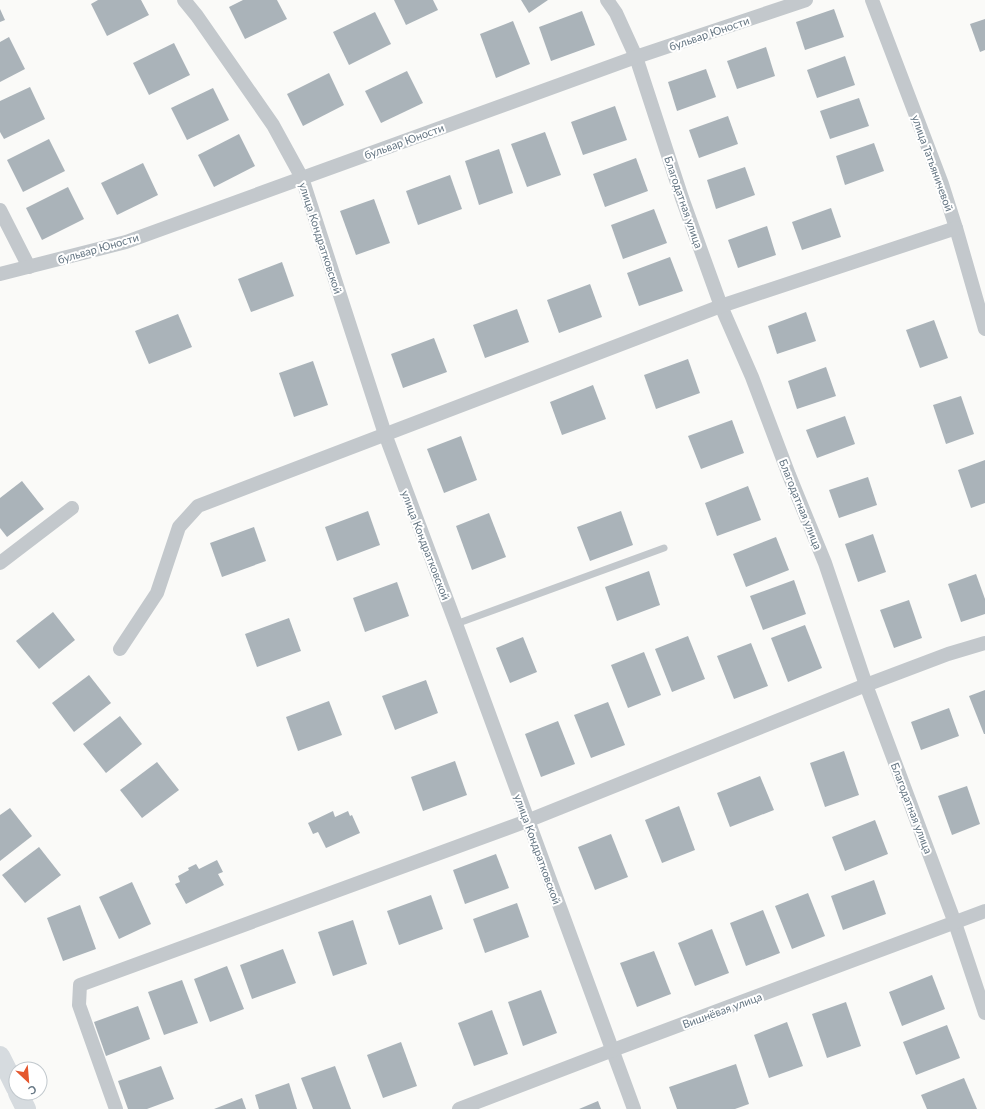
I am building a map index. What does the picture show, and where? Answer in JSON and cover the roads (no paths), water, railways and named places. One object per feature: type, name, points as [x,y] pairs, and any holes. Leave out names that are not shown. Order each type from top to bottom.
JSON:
[{"type":"main road","points":[[0,1056],[8,1072]]},
{"type":"street","name":"улица Кондратковской","points":[[184,0],[197,16],[273,125],[302,178],[385,434],[634,1109]]},
{"type":"street","name":"Благодатная улица","points":[[607,0],[616,14],[636,58],[682,198],[721,306],[752,377],[789,476],[825,563],[866,685],[954,923],[985,1013]]},
{"type":"street","name":"бульвар Юности","points":[[0,274],[126,242],[636,58],[806,0]]},
{"type":"street","name":"улица Татьяничевой","points":[[872,0],[956,228],[985,329]]},
{"type":"street","points":[[0,210],[29,267]]},
{"type":"street","points":[[120,649],[157,593],[179,527],[198,506],[721,306],[956,228]]},
{"type":"street","points":[[0,563],[72,508]]},
{"type":"street","points":[[116,1109],[79,1005],[80,985],[527,821],[866,685],[948,654],[985,643]]},
{"type":"street","name":"Вишнёвая улица","points":[[459,1109],[985,911]]},
{"type":"lane","points":[[456,624],[664,548]]}]
